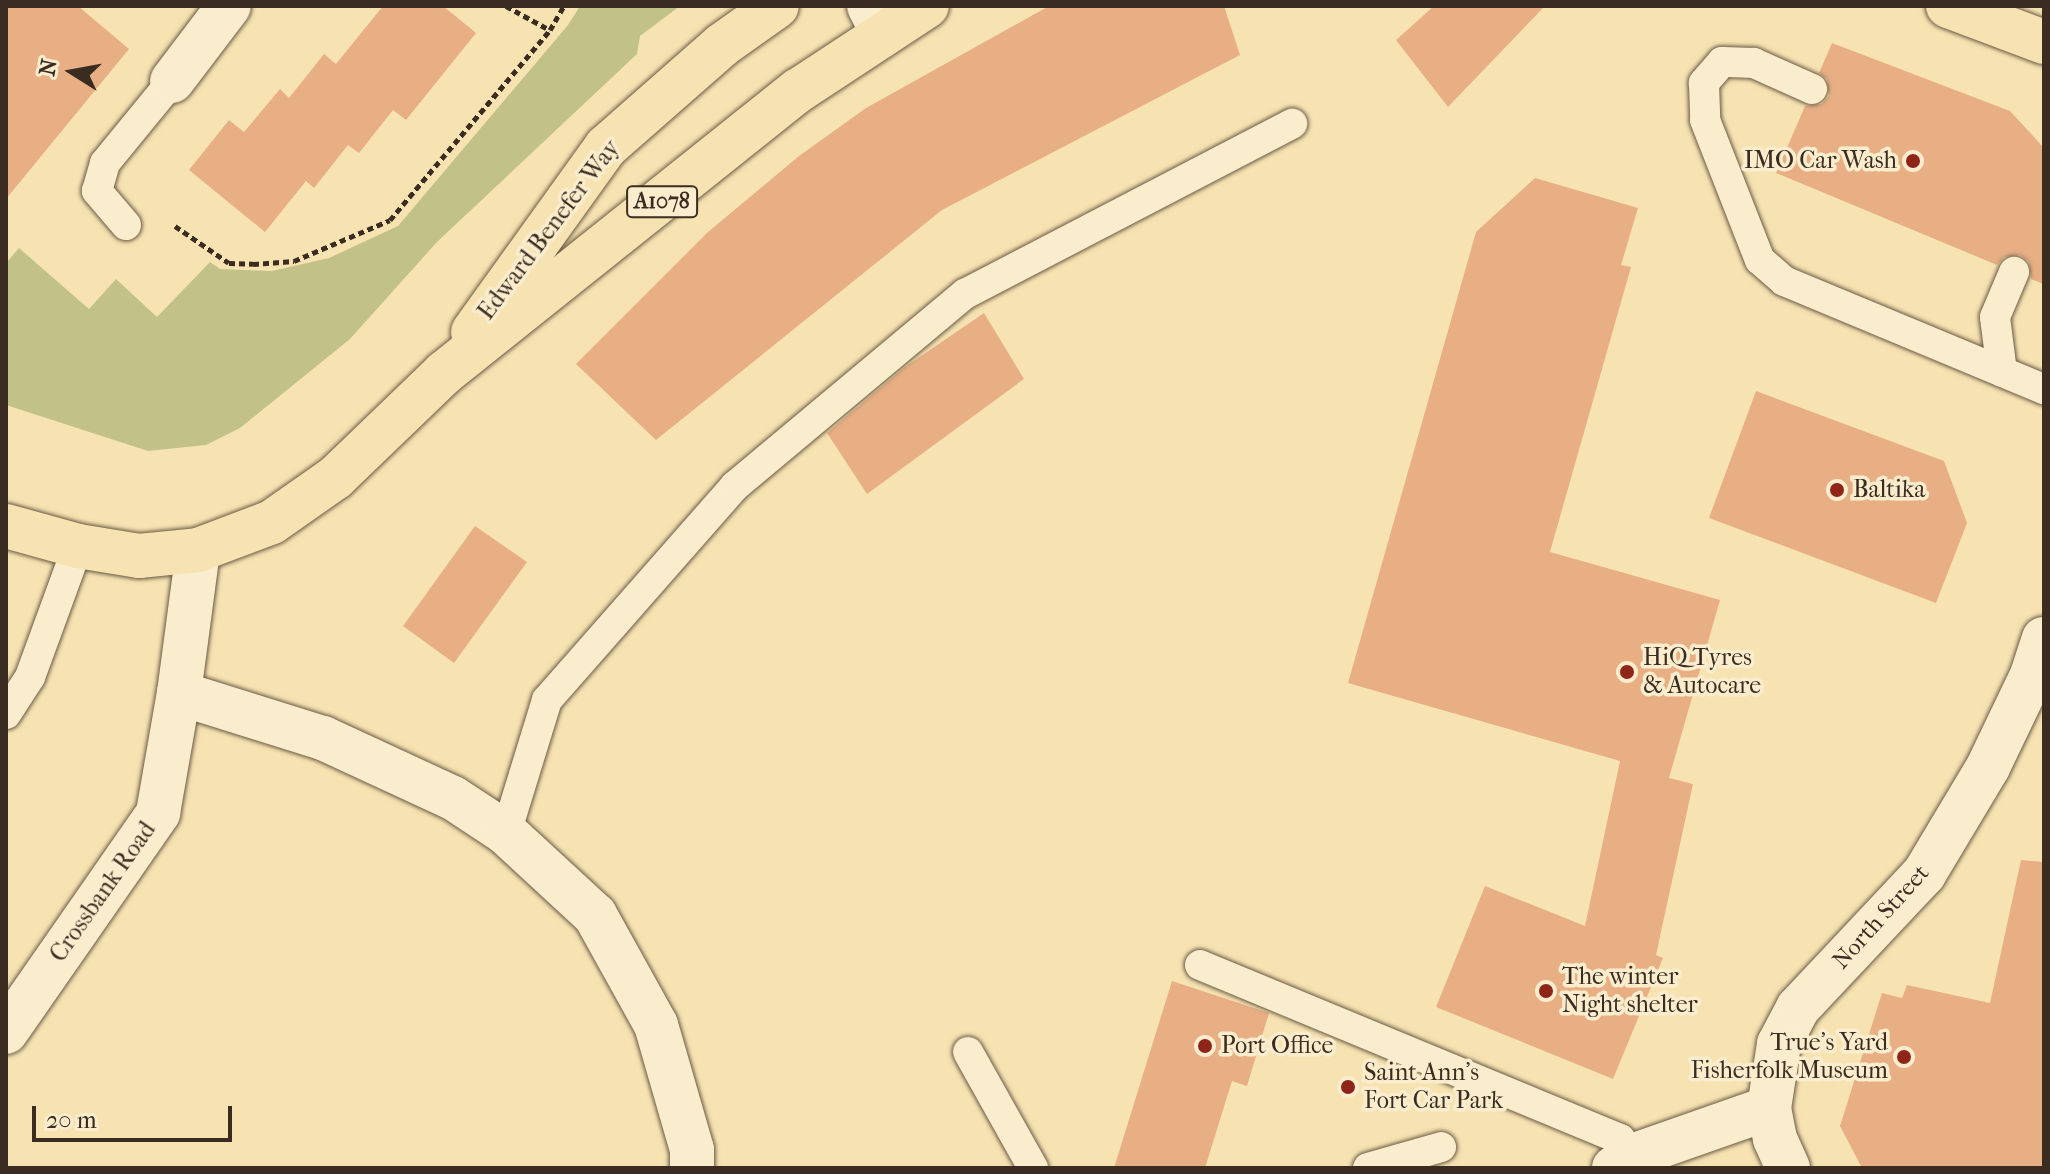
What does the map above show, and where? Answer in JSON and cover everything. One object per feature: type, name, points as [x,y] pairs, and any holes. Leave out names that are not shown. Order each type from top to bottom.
[{"type":"main road","name":"Edward Benefer Way","points":[[444,373],[606,147],[722,45],[777,6]]},
{"type":"main road","name":"A1078","points":[[876,19],[927,6]]},
{"type":"main road","points":[[1948,6],[2042,44]]},
{"type":"main road","name":"Edward Benefer Way","points":[[6,526],[78,546],[139,556],[198,550],[272,522],[336,477],[444,373],[799,90],[876,19]]},
{"type":"street","points":[[172,81],[229,6]]},
{"type":"street","name":"Crossbank Road","points":[[6,1032],[158,813],[179,693],[198,550]]},
{"type":"street","name":"North Street","points":[[1769,1108],[1779,1044],[1798,1008],[1924,874],[1988,767],[2040,665]]},
{"type":"street","points":[[179,693],[323,738],[453,798],[506,833],[595,915],[656,1025],[692,1150],[692,1168]]},
{"type":"street","points":[[1623,1162],[1769,1108],[1775,1139],[1788,1168]]},
{"type":"lane","points":[[1812,89],[1754,63],[1722,62],[1704,83],[1705,120],[1760,260],[1784,281],[2044,389]]},
{"type":"lane","points":[[126,225],[97,191],[105,163],[172,81]]},
{"type":"lane","points":[[506,833],[547,700],[735,486],[965,294],[1292,124]]},
{"type":"lane","points":[[2002,372],[1995,317],[2014,272]]},
{"type":"lane","points":[[6,714],[30,677],[78,546]]},
{"type":"lane","points":[[1200,965],[1620,1139],[1623,1162]]},
{"type":"lane","points":[[968,1052],[1033,1168]]},
{"type":"lane","points":[[1368,1168],[1441,1147]]},
{"type":"path","points":[[506,6],[550,30]]},
{"type":"path","points":[[126,225],[175,226],[229,263],[253,264],[294,261],[390,220],[550,30],[564,6]]},
{"type":"green space","points":[[580,6],[680,6],[640,36],[637,54],[437,242],[350,339],[240,428],[206,445],[148,451],[6,405],[6,263],[19,248],[89,309],[116,279],[157,317],[210,262],[220,269],[272,271],[329,258],[398,226],[568,25]]},
{"type":"building","points":[[6,6],[78,6],[129,49],[6,199]]},
{"type":"building","points":[[383,6],[443,6],[476,33],[406,120],[393,110],[359,153],[348,145],[314,188],[306,181],[265,232],[189,170],[229,120],[244,132],[280,89],[289,98],[324,54],[336,64]]},
{"type":"building","points":[[1049,6],[1224,6],[1240,55],[942,210],[656,440],[576,364],[708,232],[799,156],[866,108]]},
{"type":"building","points":[[1434,6],[1545,6],[1448,107],[1396,40]]},
{"type":"building","name":"IMO Car Wash","points":[[1832,43],[2010,111],[2044,148],[2044,284],[2031,279],[2029,262],[2020,255],[2004,257],[1997,265],[1776,173],[1805,106],[1822,104],[1829,96],[1827,79],[1819,73]]},
{"type":"building","points":[[1535,178],[1638,208],[1621,265],[1631,267],[1550,552],[1720,600],[1669,778],[1693,784],[1656,955],[1663,958],[1613,1079],[1436,1007],[1485,886],[1585,926],[1620,761],[1348,683],[1476,232]]},
{"type":"building","points":[[984,313],[1024,379],[867,494],[827,433],[905,367]]},
{"type":"building","name":"Baltika","points":[[1756,391],[1944,461],[1967,523],[1936,603],[1709,518]]},
{"type":"building","points":[[475,526],[527,562],[454,663],[403,626]]},
{"type":"building","name":"True's Yard Fisherfolk Museum","points":[[2021,860],[2044,862],[2044,1168],[1862,1168],[1840,1126],[1882,993],[1902,998],[1907,985],[1990,1003]]},
{"type":"building","name":"Port Office","points":[[1172,981],[1269,1013],[1247,1086],[1232,1081],[1205,1168],[1114,1168]]},
{"type":"place","name":"IMO Car Wash","points":[[1913,161]]},
{"type":"place","name":"Baltika","points":[[1837,490]]},
{"type":"place","name":"HiQ Tyres & Autocare","points":[[1627,672]]},
{"type":"place","name":"The winter Night shelter","points":[[1546,991]]},
{"type":"place","name":"Port Office","points":[[1205,1046]]},
{"type":"place","name":"True's Yard Fisherfolk Museum","points":[[1904,1057]]},
{"type":"place","name":"Saint Ann's Fort Car Park","points":[[1348,1087]]}]
